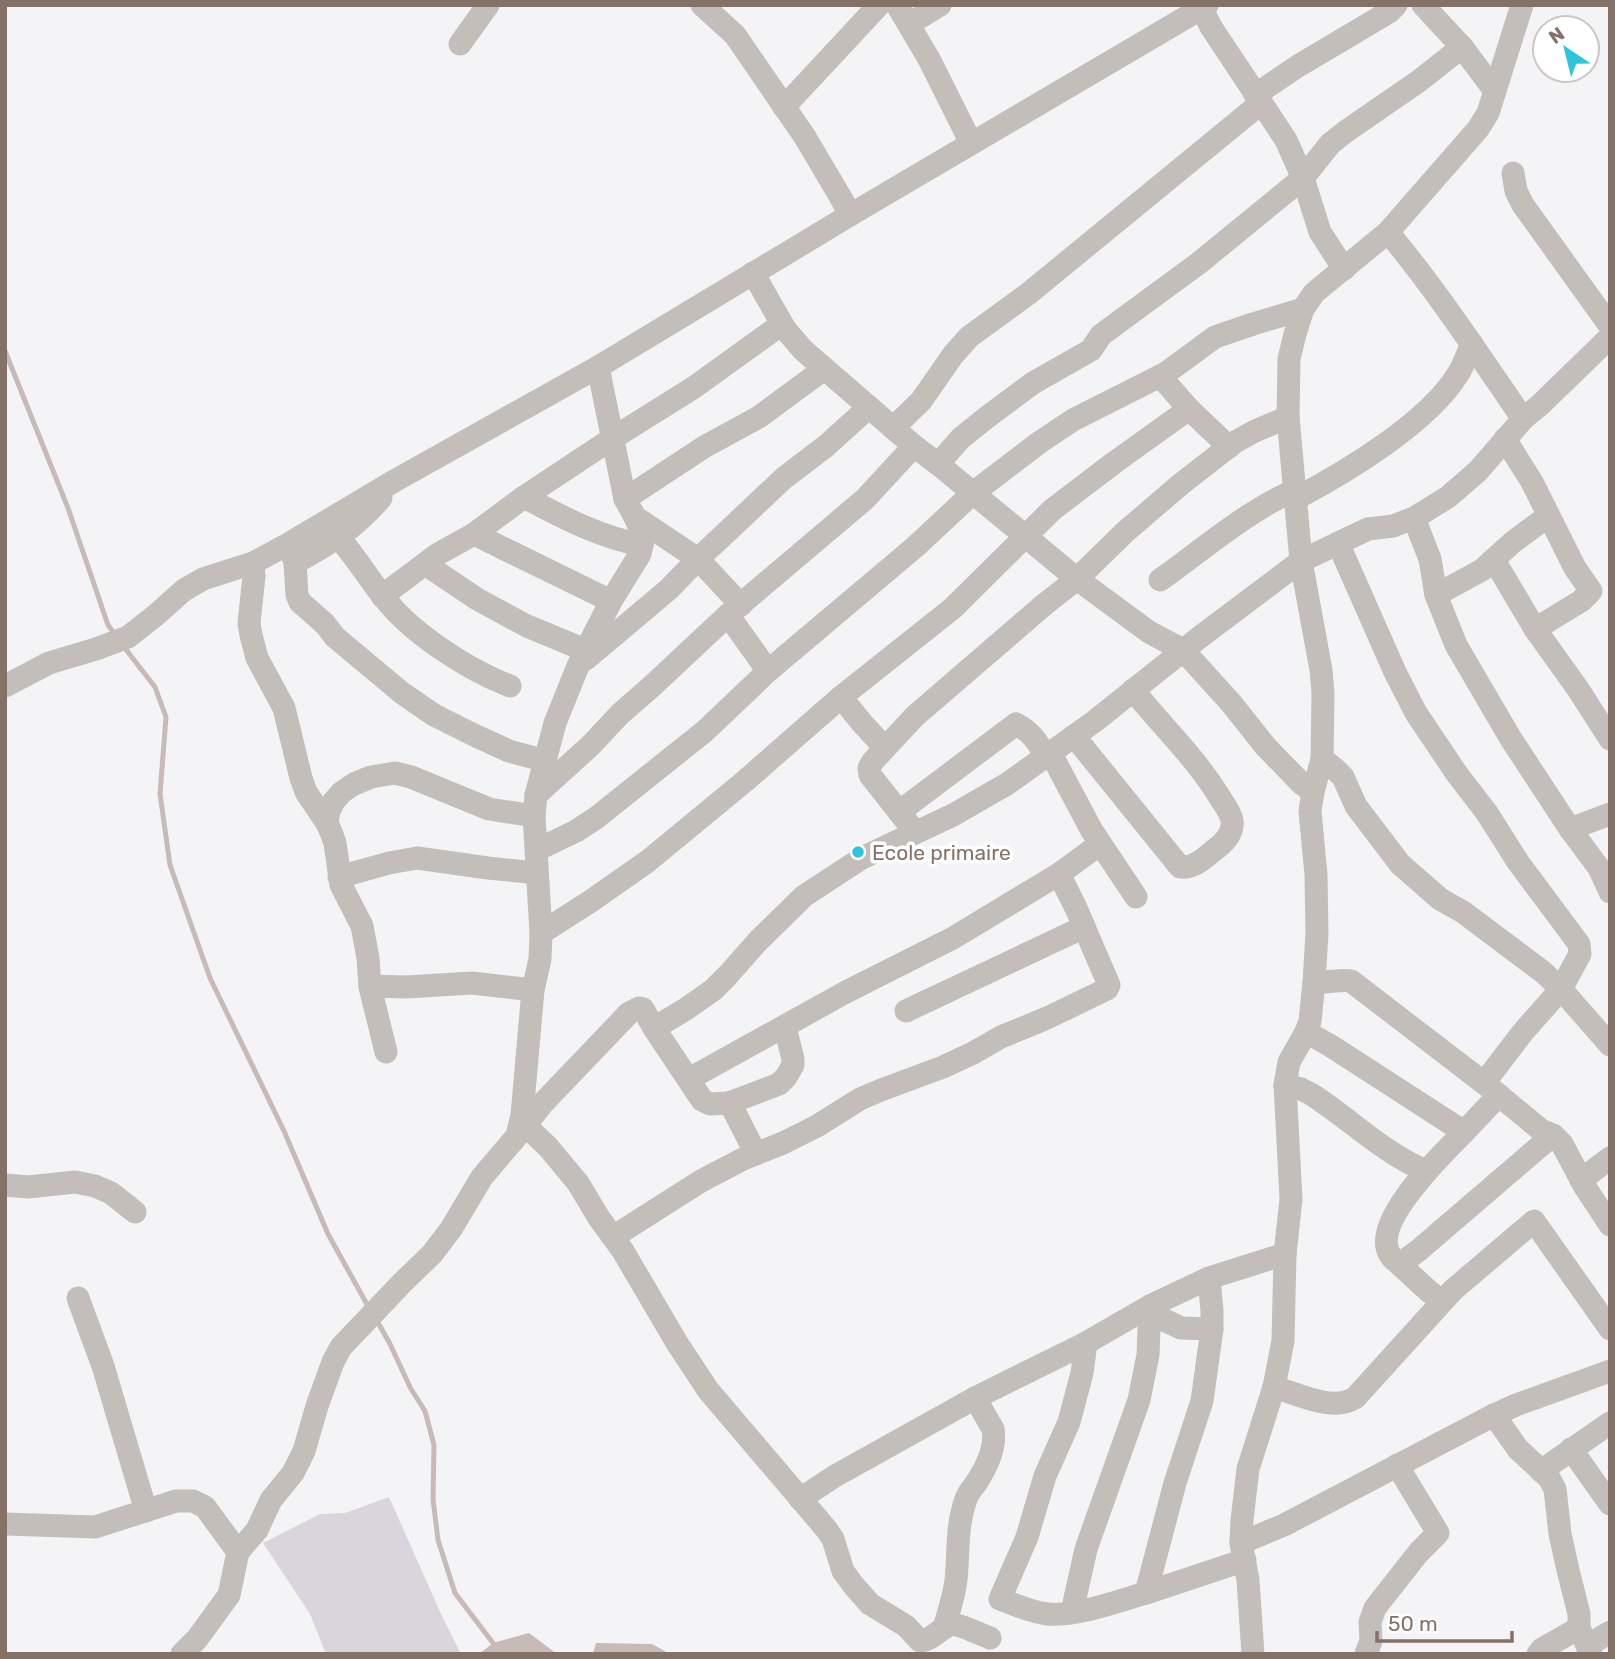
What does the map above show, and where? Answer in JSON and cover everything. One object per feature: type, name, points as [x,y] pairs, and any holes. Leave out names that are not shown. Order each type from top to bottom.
[{"type":"street","points":[[460,44],[488,5]]},
{"type":"street","points":[[702,5],[735,35],[805,137],[849,215]]},
{"type":"street","points":[[784,107],[879,5]]},
{"type":"street","points":[[940,5],[903,15],[929,59],[971,143]]},
{"type":"street","points":[[893,428],[921,401],[969,337],[1028,294],[1298,66],[1389,12],[1396,5]]},
{"type":"street","points":[[1423,5],[1462,47],[1495,91]]},
{"type":"street","points":[[1253,1654],[1242,1520],[1248,1469],[1274,1387],[1283,1341],[1285,1254],[1291,1199],[1285,1085],[1289,1062],[1306,1032],[1312,1009],[1317,934],[1316,875],[1310,811],[1322,759],[1322,681],[1301,561],[1288,417],[1289,359],[1303,309],[1314,293],[1388,232],[1478,130],[1488,113],[1522,5]]},
{"type":"street","points":[[292,553],[396,480],[598,366],[1204,7],[1211,27],[1286,140],[1303,178],[1320,232],[1343,269]]},
{"type":"street","points":[[938,464],[961,438],[986,418],[1033,383],[1091,349],[1101,335],[1199,263],[1303,178],[1330,144],[1462,47]]},
{"type":"street","points":[[1513,173],[1516,191],[1523,205],[1610,326]]},
{"type":"street","points":[[1388,232],[1424,276],[1522,419]]},
{"type":"street","points":[[753,273],[782,324],[803,350],[868,408],[1077,579],[1149,632],[1183,650],[1266,747],[1302,785],[1313,792]]},
{"type":"street","points":[[339,877],[417,858],[488,869],[537,862],[705,731],[768,671],[915,547],[974,493],[1040,442],[1073,420],[1160,376],[1215,337],[1303,309]]},
{"type":"street","points":[[382,596],[451,545],[474,534],[524,497],[693,388],[782,324]]},
{"type":"street","points":[[654,1028],[713,990],[758,941],[804,897],[862,858],[953,815],[1007,784],[1074,736],[1301,561],[1368,529],[1393,526],[1414,519],[1448,497],[1478,471],[1522,419],[1610,337]]},
{"type":"street","points":[[1160,580],[1250,514],[1278,498],[1322,485],[1420,418],[1451,385],[1472,344]]},
{"type":"street","points":[[521,1131],[533,990],[540,959],[535,805],[555,723],[581,658],[640,554],[642,545],[640,529],[630,508],[598,366]]},
{"type":"street","points":[[630,508],[704,447],[760,417],[824,369]]},
{"type":"street","points":[[1160,376],[1228,447]]},
{"type":"street","points":[[581,658],[669,589],[785,478],[868,408]]},
{"type":"street","points":[[541,933],[648,861],[841,697],[953,608],[1052,510],[1189,409]]},
{"type":"street","points":[[915,832],[870,775],[869,768],[873,761],[915,716],[1077,579],[1125,531],[1228,447],[1255,431],[1288,417]]},
{"type":"street","points":[[1505,439],[1532,482],[1575,568],[1591,592],[1535,629]]},
{"type":"street","points":[[327,822],[334,801],[342,792],[371,777],[396,773],[489,808],[535,805],[620,714],[734,610],[865,499],[914,446]]},
{"type":"street","points":[[5,686],[49,663],[128,637],[184,590],[203,579],[339,538],[366,515],[396,480]]},
{"type":"street","points":[[524,497],[597,533],[642,545]]},
{"type":"street","points":[[630,508],[698,559],[734,610],[768,671]]},
{"type":"street","points":[[1436,595],[1477,573],[1548,516]]},
{"type":"street","points":[[1414,519],[1430,559],[1436,595],[1456,645],[1511,739],[1601,872],[1610,892]]},
{"type":"street","points":[[474,534],[611,601]]},
{"type":"street","points":[[339,538],[382,596],[405,620],[431,642],[486,676],[510,686]]},
{"type":"street","points":[[1338,543],[1416,713],[1457,774],[1488,813],[1518,862],[1579,944],[1580,954],[1561,989],[1523,1032],[1464,1132],[1426,1171],[1393,1217],[1387,1248],[1391,1257],[1441,1301]]},
{"type":"street","points":[[292,553],[300,602],[325,624],[335,637],[402,693],[434,715],[474,736],[509,751],[546,761]]},
{"type":"street","points":[[1494,560],[1535,629],[1610,739]]},
{"type":"street","points":[[253,563],[249,623],[257,658],[284,708],[306,792],[327,822],[335,843],[339,877],[362,926],[370,986],[386,1052]]},
{"type":"street","points":[[425,564],[477,599],[581,658]]},
{"type":"street","points":[[1074,736],[1180,867],[1191,866],[1216,850],[1226,840],[1231,828],[1227,808],[1204,772],[1133,690]]},
{"type":"street","points":[[841,697],[885,748]]},
{"type":"street","points":[[899,812],[1016,724],[1030,733],[1047,754],[1100,844],[1136,897]]},
{"type":"street","points":[[1322,759],[1343,777],[1356,806],[1400,864],[1440,899],[1463,912],[1543,972],[1607,1035]]},
{"type":"street","points":[[1570,829],[1610,814]]},
{"type":"street","points":[[689,1079],[846,992],[953,938],[1059,874],[1100,844]]},
{"type":"street","points":[[613,1237],[701,1181],[817,1126],[860,1099],[952,1063],[1001,1037],[1107,989],[1108,983],[1059,874]]},
{"type":"street","points":[[906,1011],[1084,927]]},
{"type":"street","points":[[1314,982],[1328,983],[1345,979],[1351,981],[1541,1130],[1553,1135],[1562,1143],[1581,1180],[1610,1225]]},
{"type":"street","points":[[370,986],[472,983],[533,990]]},
{"type":"street","points":[[182,1654],[197,1639],[229,1595],[238,1552],[257,1530],[271,1500],[293,1473],[304,1451],[317,1406],[341,1347],[432,1254],[482,1177],[551,1095],[629,1013],[643,1009],[702,1100],[722,1104],[779,1084],[786,1077],[793,1065],[793,1059],[785,1027]]},
{"type":"street","points":[[1306,1032],[1464,1132]]},
{"type":"street","points":[[1285,1085],[1301,1088],[1311,1094],[1378,1143],[1426,1171]]},
{"type":"street","points":[[729,1103],[755,1154]]},
{"type":"street","points":[[521,1131],[548,1147],[578,1182],[708,1390],[827,1531],[847,1578],[870,1604],[906,1626],[920,1641],[955,1625],[989,1646],[991,1615],[1027,1537],[1045,1476],[1069,1422],[1082,1373],[1086,1343]]},
{"type":"street","points":[[1400,1264],[1553,1135]]},
{"type":"street","points":[[1581,1180],[1610,1158]]},
{"type":"street","points":[[5,1185],[28,1187],[75,1182],[95,1186],[111,1193],[135,1212]]},
{"type":"street","points":[[1274,1387],[1329,1404],[1342,1404],[1355,1398],[1441,1301],[1534,1221],[1610,1329]]},
{"type":"street","points":[[800,1499],[835,1476],[975,1398],[1150,1312],[1209,1278],[1285,1254]]},
{"type":"street","points":[[1146,1593],[1175,1483],[1202,1401],[1212,1329],[1209,1278]]},
{"type":"street","points":[[78,1298],[103,1366],[146,1511]]},
{"type":"street","points":[[1150,1312],[1181,1328],[1212,1329]]},
{"type":"street","points":[[1072,1612],[1086,1549],[1139,1400],[1148,1354],[1150,1312]]},
{"type":"street","points":[[1000,1599],[1047,1614],[1072,1612],[1146,1593],[1243,1552],[1284,1525],[1494,1415],[1516,1405],[1607,1380]]},
{"type":"street","points":[[944,1628],[953,1597],[958,1532],[966,1497],[989,1459],[994,1434],[975,1398]]},
{"type":"street","points":[[1494,1415],[1518,1449],[1549,1478],[1557,1494],[1560,1534],[1585,1643]]},
{"type":"street","points":[[1541,1471],[1610,1423]]},
{"type":"street","points":[[1571,1449],[1610,1504]]},
{"type":"street","points":[[1366,1654],[1371,1640],[1370,1622],[1375,1608],[1419,1552],[1438,1533],[1397,1465]]},
{"type":"street","points":[[5,1524],[95,1527],[176,1501],[193,1502],[205,1507],[238,1552]]},
{"type":"street","points":[[1538,1654],[1542,1649],[1585,1643],[1610,1632]]},
{"type":"shaded area","points":[[389,1497],[461,1654],[326,1654],[310,1614],[263,1543],[320,1514],[345,1513]]},
{"type":"shaded area","points":[[529,1633],[557,1654],[479,1654],[493,1643]]},
{"type":"shaded area","points":[[596,1643],[652,1644],[670,1654],[593,1654]]},
{"type":"waterway","points":[[5,351],[68,508],[108,625],[116,636]]},
{"type":"waterway","points":[[124,647],[155,687],[166,717],[160,794],[170,865],[210,978],[284,1131],[328,1234],[369,1308]]},
{"type":"waterway","points":[[376,1319],[425,1411],[434,1445],[433,1499],[438,1540],[455,1593],[493,1643]]},
{"type":"place","name":"Ecole primaire","points":[[858,852]]}]
